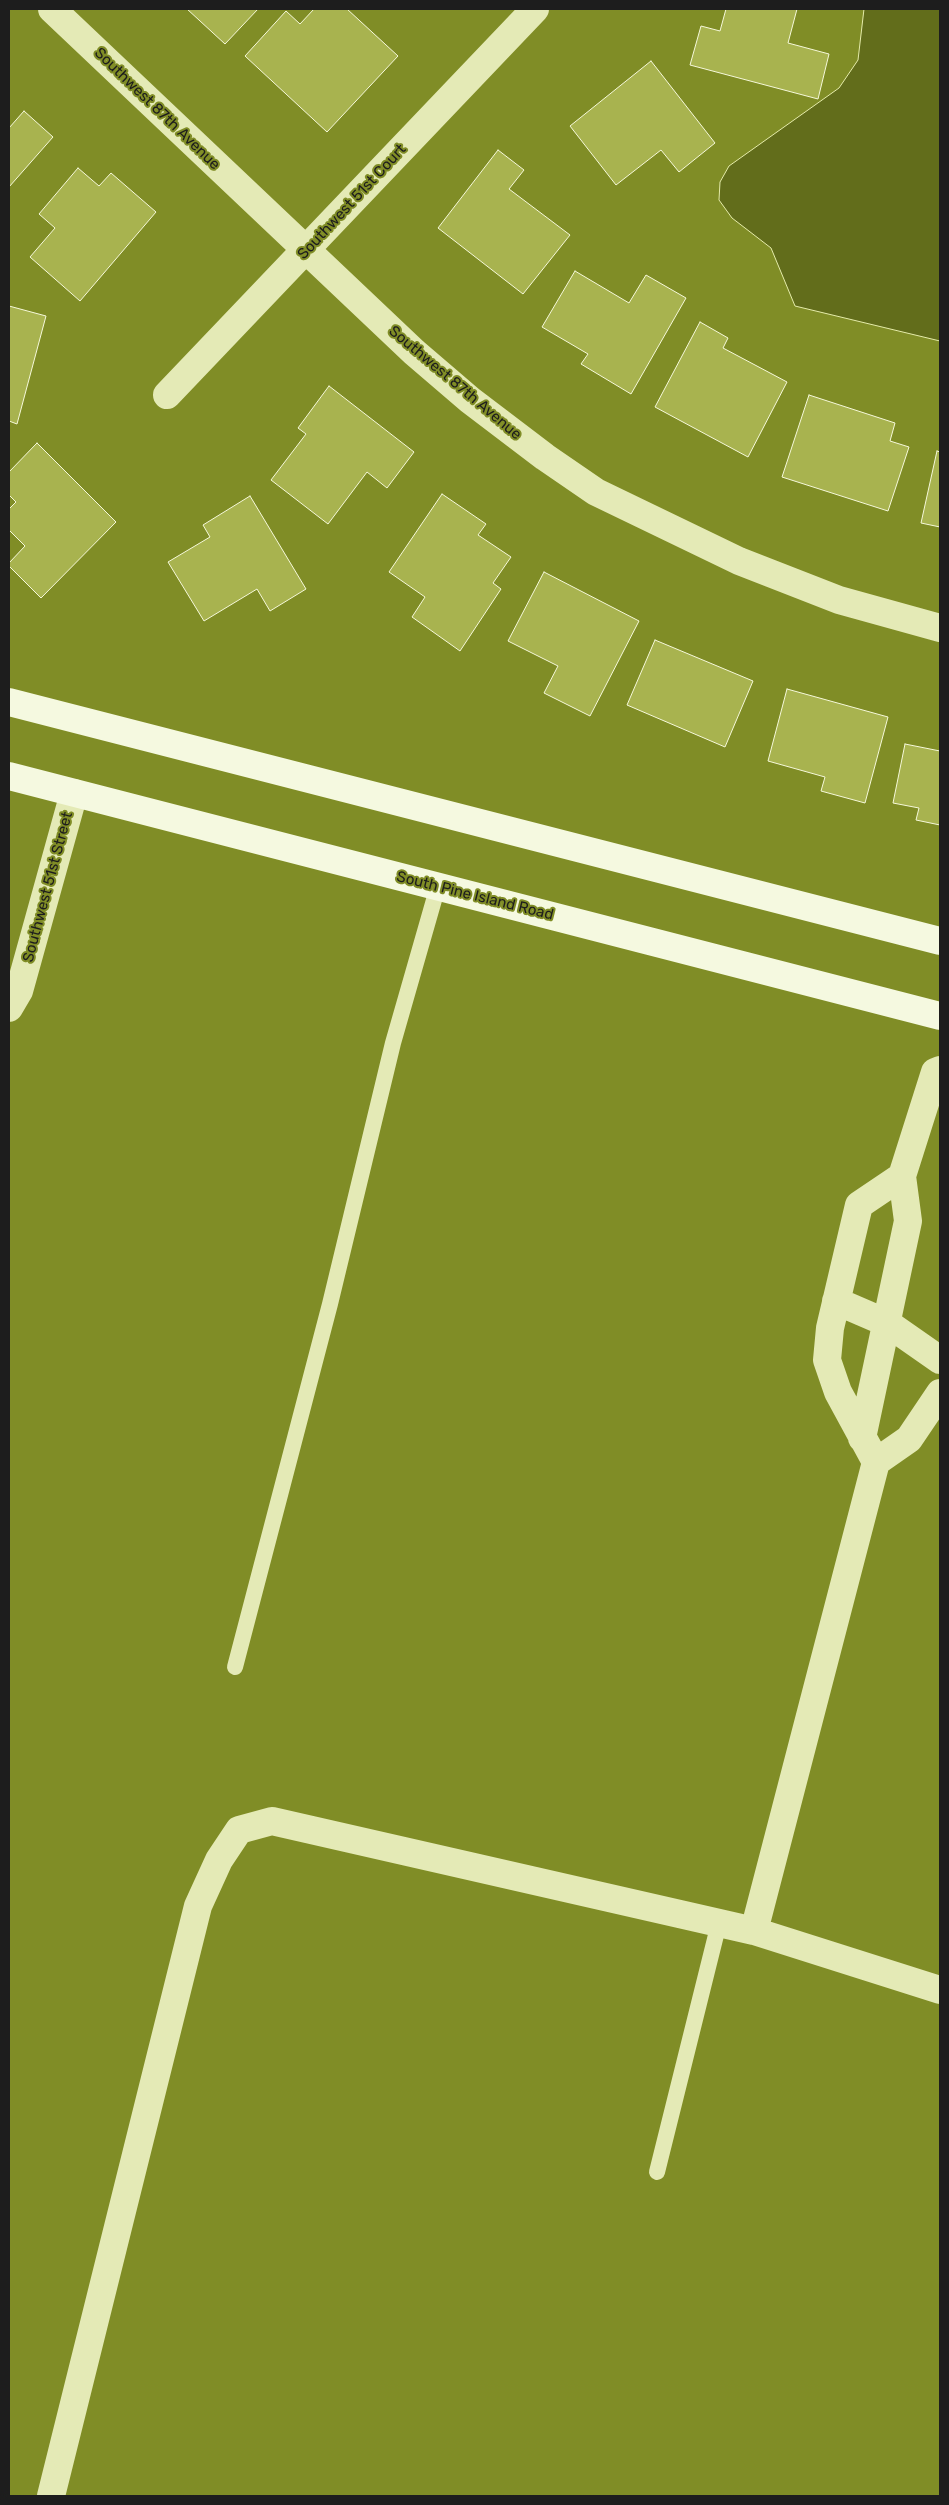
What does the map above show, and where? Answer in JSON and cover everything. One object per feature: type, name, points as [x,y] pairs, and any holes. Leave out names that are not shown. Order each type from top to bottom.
[{"type":"main road","points":[[9,702],[940,941]]},
{"type":"main road","name":"South Pine Island Road","points":[[9,776],[940,1016]]},
{"type":"street","name":"Southwest 87th Avenue","points":[[52,9],[414,352],[470,400],[596,492],[739,561],[839,600],[940,628]]},
{"type":"street","name":"Southwest 51st Court","points":[[167,395],[535,9]]},
{"type":"street","name":"Southwest 51st Street","points":[[9,1008],[19,991],[74,792]]},
{"type":"street","points":[[862,1438],[908,1221],[902,1176],[935,1072],[940,1070]]},
{"type":"street","points":[[876,1462],[838,1392],[827,1360],[830,1328],[859,1205],[902,1176]]},
{"type":"street","points":[[836,1301],[887,1323],[940,1360]]},
{"type":"street","points":[[754,1931],[876,1462],[909,1439],[940,1393]]},
{"type":"street","points":[[51,2496],[198,1906],[219,1860],[239,1830],[272,1821],[719,1923],[754,1931],[940,1990]]},
{"type":"lane","points":[[235,1668],[330,1304],[393,1043],[438,886]]},
{"type":"lane","points":[[656,2172],[719,1923]]},
{"type":"shaded area","points":[[864,9],[940,9],[940,341],[795,306],[771,248],[732,218],[719,200],[720,182],[729,166],[839,88],[858,60]]},
{"type":"building","points":[[187,9],[258,9],[225,44]]},
{"type":"building","points":[[314,9],[347,9],[398,56],[327,132],[245,56],[286,11],[300,24]]},
{"type":"building","points":[[726,9],[797,9],[788,43],[829,54],[818,99],[690,65],[701,26],[720,31]]},
{"type":"building","points":[[651,61],[715,143],[679,172],[661,150],[616,185],[570,126]]},
{"type":"building","points":[[24,111],[53,137],[9,187],[9,128]]},
{"type":"building","points":[[498,150],[524,170],[509,189],[570,235],[523,294],[438,228]]},
{"type":"building","points":[[78,168],[99,186],[111,173],[156,212],[80,301],[30,257],[55,228],[39,214]]},
{"type":"building","points":[[575,271],[629,303],[646,275],[686,298],[631,394],[581,364],[588,354],[542,327]]},
{"type":"building","points":[[9,306],[46,316],[17,424],[9,421]]},
{"type":"building","points":[[700,322],[728,338],[723,348],[787,382],[748,457],[655,407]]},
{"type":"building","points":[[329,386],[414,452],[387,488],[367,472],[328,524],[271,480],[306,434],[298,428]]},
{"type":"building","points":[[809,395],[895,423],[890,441],[909,447],[888,511],[782,477]]},
{"type":"building","points":[[37,443],[116,522],[41,598],[9,566],[9,563],[25,546],[9,530],[9,509],[16,502],[9,495],[9,472]]},
{"type":"building","points":[[937,451],[940,452],[940,527],[921,523]]},
{"type":"building","points":[[442,494],[486,524],[478,535],[511,557],[493,583],[501,589],[460,651],[412,617],[425,597],[389,572]]},
{"type":"building","points":[[250,496],[306,589],[270,611],[257,589],[204,621],[168,562],[210,537],[203,525]]},
{"type":"building","points":[[544,572],[639,621],[590,716],[544,693],[558,666],[508,641]]},
{"type":"building","points":[[655,640],[753,681],[725,747],[627,705]]},
{"type":"building","points":[[787,689],[888,717],[865,803],[821,791],[825,777],[768,761]]},
{"type":"building","points":[[905,744],[940,751],[940,825],[916,820],[919,808],[893,803]]}]
